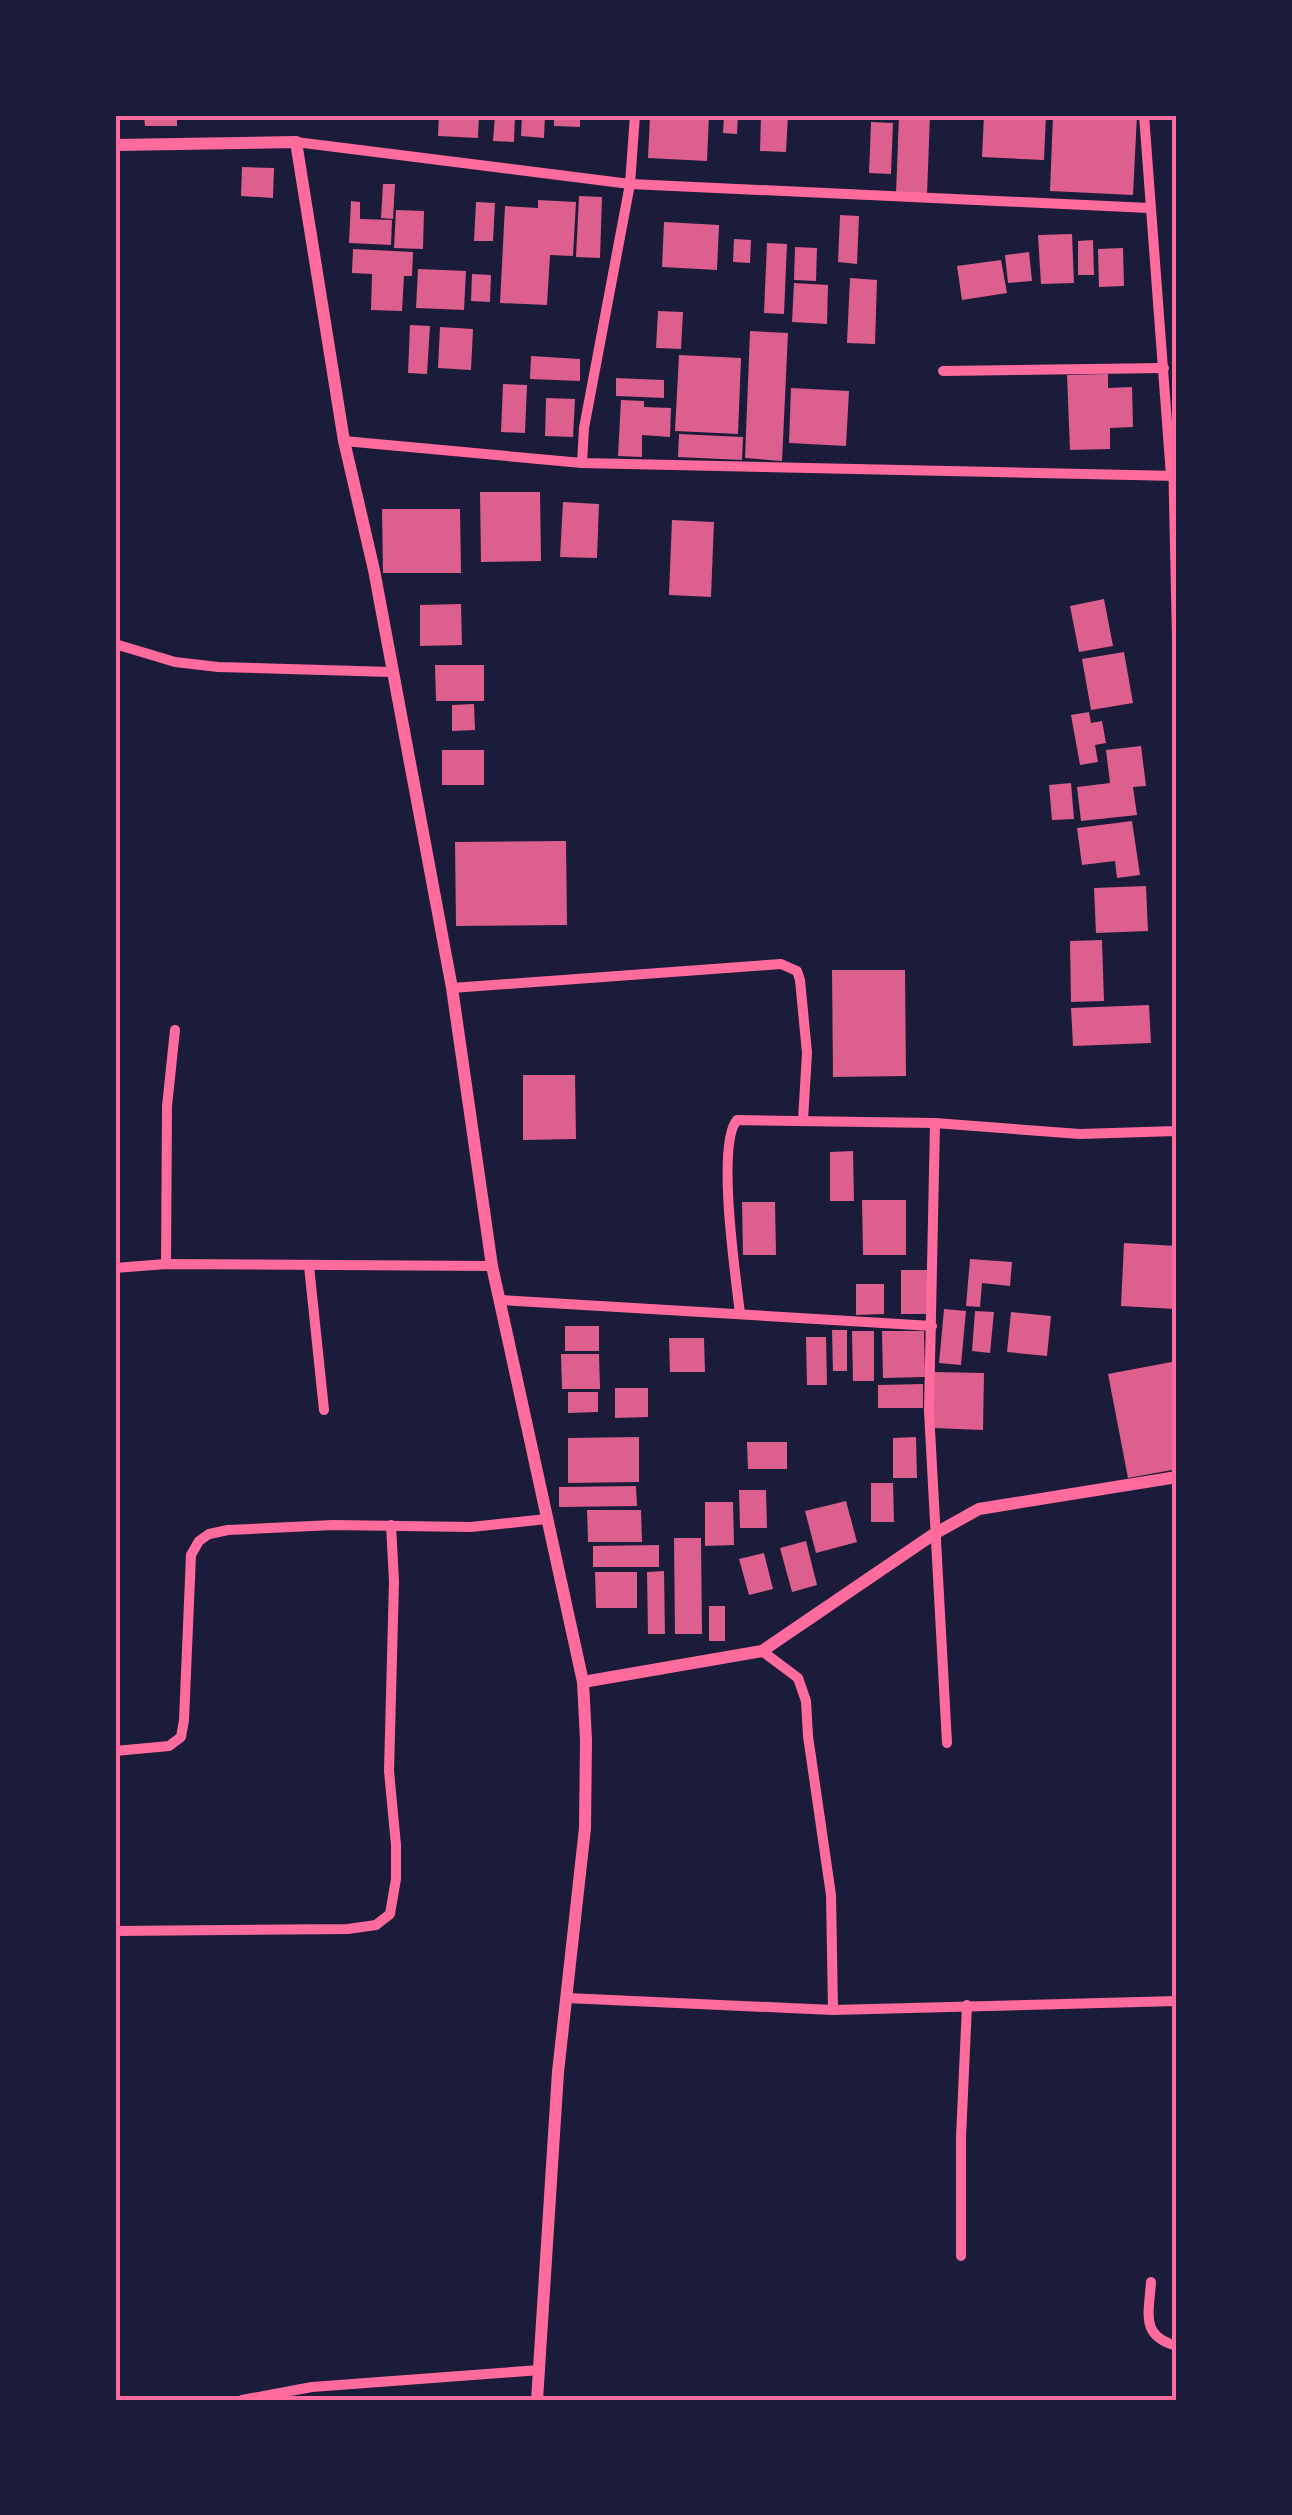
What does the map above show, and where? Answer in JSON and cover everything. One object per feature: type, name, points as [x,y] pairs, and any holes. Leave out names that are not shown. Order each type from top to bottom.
[{"type":"street","points":[[582,463],[584,428],[630,184],[636,115]]},
{"type":"street","points":[[344,441],[582,463],[1174,476],[1144,115]]},
{"type":"street","points":[[296,142],[344,441],[374,570],[452,988],[492,1266],[583,1682],[585,1828],[546,2246],[537,2400]]},
{"type":"street","points":[[115,145],[296,142],[630,184],[1150,208]]},
{"type":"street","points":[[942,371],[1164,368]]},
{"type":"street","points":[[115,644],[175,662],[218,667],[392,672]]},
{"type":"street","points":[[452,988],[782,964],[797,971],[800,980],[807,1053],[803,1120]]},
{"type":"street","points":[[166,1264],[167,1106],[176,1030]]},
{"type":"street","points":[[740,1314],[731,1234],[730,1129],[738,1120],[935,1124],[1080,1134],[1177,1130]]},
{"type":"street","points":[[935,1124],[929,1411],[947,1744]]},
{"type":"street","points":[[115,1268],[166,1264],[492,1266]]},
{"type":"street","points":[[310,1266],[324,1410]]},
{"type":"street","points":[[501,1300],[932,1326]]},
{"type":"street","points":[[583,1682],[762,1651],[934,1534],[992,1505],[1177,1477]]},
{"type":"street","points":[[115,1751],[169,1746],[181,1737],[191,1555],[199,1541],[209,1534],[392,1524],[471,1527],[547,1519]]},
{"type":"street","points":[[115,1932],[348,1928],[376,1925],[390,1914],[396,1879],[395,1807],[389,1771],[392,1524]]},
{"type":"street","points":[[762,1651],[798,1678],[806,1701],[831,1896],[834,2010]]},
{"type":"street","points":[[567,1998],[834,2010],[1177,2001]]},
{"type":"street","points":[[962,2256],[961,2137],[968,2005]]},
{"type":"street","points":[[1150,2282],[1148,2324],[1152,2334],[1177,2346]]},
{"type":"street","points":[[242,2400],[312,2387],[540,2370]]},
{"type":"lane","points":[[1174,476],[1177,754]]},
{"type":"building","points":[[144,115],[177,115],[177,126],[145,126]]},
{"type":"building","points":[[439,115],[479,115],[478,138],[438,136]]},
{"type":"building","points":[[495,115],[515,115],[514,142],[493,141]]},
{"type":"building","points":[[522,115],[545,115],[544,138],[521,136]]},
{"type":"building","points":[[554,115],[580,115],[580,127],[554,126]]},
{"type":"building","points":[[650,115],[709,115],[707,161],[648,158]]},
{"type":"building","points":[[724,115],[738,115],[737,134],[723,133]]},
{"type":"building","points":[[761,115],[788,115],[786,152],[760,151]]},
{"type":"building","points":[[899,115],[930,115],[927,195],[896,194]]},
{"type":"building","points":[[984,115],[1046,115],[1044,160],[982,157]]},
{"type":"building","points":[[1053,115],[1137,115],[1133,195],[1050,191]]},
{"type":"building","points":[[871,122],[893,123],[891,174],[869,173]]},
{"type":"building","points":[[242,167],[274,168],[273,198],[241,196]]},
{"type":"building","points":[[383,184],[395,184],[393,219],[381,218]]},
{"type":"building","points":[[579,196],[602,197],[600,258],[576,257]]},
{"type":"building","points":[[538,200],[576,202],[573,256],[550,255],[547,305],[500,303],[505,206],[538,208]]},
{"type":"building","points":[[351,201],[360,202],[360,219],[392,220],[391,245],[349,243]]},
{"type":"building","points":[[476,202],[495,203],[493,241],[474,241]]},
{"type":"building","points":[[396,210],[424,211],[423,249],[394,248]]},
{"type":"building","points":[[840,215],[859,216],[857,264],[838,262]]},
{"type":"building","points":[[664,222],[719,225],[717,270],[662,267]]},
{"type":"building","points":[[1072,234],[1074,283],[1041,284],[1038,235]]},
{"type":"building","points":[[734,239],[751,240],[750,263],[733,262]]},
{"type":"building","points":[[1093,240],[1094,275],[1078,275],[1078,241]]},
{"type":"building","points":[[767,243],[787,244],[784,314],[764,313]]},
{"type":"building","points":[[795,247],[817,248],[816,281],[794,280]]},
{"type":"building","points":[[1123,248],[1124,286],[1099,287],[1098,249]]},
{"type":"building","points":[[353,249],[413,252],[412,276],[404,276],[402,311],[371,310],[372,274],[352,273]]},
{"type":"building","points":[[1029,252],[1032,281],[1008,283],[1005,255]]},
{"type":"building","points":[[1001,260],[1007,293],[962,300],[957,266]]},
{"type":"building","points":[[418,269],[466,271],[464,310],[416,308]]},
{"type":"building","points":[[472,274],[491,275],[490,302],[471,301]]},
{"type":"building","points":[[850,278],[877,280],[875,344],[847,343]]},
{"type":"building","points":[[794,283],[828,285],[827,324],[792,322]]},
{"type":"building","points":[[658,311],[683,312],[681,349],[656,348]]},
{"type":"building","points":[[410,325],[430,326],[427,374],[408,373]]},
{"type":"building","points":[[440,327],[473,329],[471,370],[438,368]]},
{"type":"building","points":[[750,331],[788,333],[782,461],[745,458]]},
{"type":"building","points":[[679,355],[741,358],[738,434],[675,431]]},
{"type":"building","points":[[531,356],[580,359],[580,381],[530,379]]},
{"type":"building","points":[[1108,374],[1108,388],[1132,387],[1133,427],[1110,428],[1110,449],[1070,450],[1067,375]]},
{"type":"building","points":[[616,378],[664,380],[664,398],[616,396]]},
{"type":"building","points":[[503,384],[527,385],[525,433],[501,432]]},
{"type":"building","points":[[791,388],[849,391],[846,446],[789,443]]},
{"type":"building","points":[[546,398],[575,399],[573,437],[545,436]]},
{"type":"building","points":[[621,400],[644,401],[644,407],[671,408],[670,437],[642,435],[642,457],[618,456]]},
{"type":"building","points":[[679,434],[743,437],[742,460],[678,457]]},
{"type":"building","points":[[480,492],[540,492],[541,561],[481,562]]},
{"type":"building","points":[[563,502],[599,504],[597,558],[560,557]]},
{"type":"building","points":[[382,509],[460,509],[461,573],[383,573]]},
{"type":"building","points":[[672,520],[714,522],[711,597],[669,595]]},
{"type":"building","points":[[1104,599],[1113,646],[1079,652],[1070,606]]},
{"type":"building","points":[[461,604],[462,645],[420,646],[420,605]]},
{"type":"building","points":[[1124,652],[1133,703],[1091,710],[1082,659]]},
{"type":"building","points":[[435,665],[484,665],[484,701],[436,701]]},
{"type":"building","points":[[474,704],[475,730],[452,731],[452,705]]},
{"type":"building","points":[[1089,712],[1091,723],[1102,721],[1106,743],[1095,745],[1098,762],[1080,765],[1071,715]]},
{"type":"building","points":[[1141,746],[1146,786],[1133,787],[1137,815],[1081,821],[1077,787],[1110,783],[1106,750]]},
{"type":"building","points":[[442,750],[484,750],[484,785],[442,785]]},
{"type":"building","points":[[1071,783],[1074,819],[1052,820],[1049,785]]},
{"type":"building","points":[[1132,821],[1140,875],[1117,878],[1115,861],[1082,865],[1077,828]]},
{"type":"building","points":[[566,841],[567,925],[456,926],[455,842]]},
{"type":"building","points":[[1146,886],[1148,931],[1096,933],[1094,888]]},
{"type":"building","points":[[1102,940],[1104,1001],[1071,1002],[1070,941]]},
{"type":"building","points":[[832,970],[905,970],[906,1076],[833,1077]]},
{"type":"building","points":[[1149,1005],[1151,1043],[1073,1046],[1071,1008]]},
{"type":"building","points":[[523,1075],[575,1075],[576,1139],[523,1140]]},
{"type":"building","points":[[853,1151],[854,1201],[830,1201],[830,1152]]},
{"type":"building","points":[[862,1200],[906,1200],[906,1255],[863,1255]]},
{"type":"building","points":[[742,1202],[775,1202],[776,1255],[743,1255]]},
{"type":"building","points":[[1124,1243],[1177,1246],[1175,1309],[1121,1306]]},
{"type":"building","points":[[970,1259],[1012,1262],[1010,1286],[982,1283],[980,1307],[966,1306]]},
{"type":"building","points":[[901,1270],[928,1270],[928,1314],[901,1314]]},
{"type":"building","points":[[856,1284],[884,1284],[884,1314],[856,1315]]},
{"type":"building","points":[[944,1309],[966,1311],[961,1365],[939,1363]]},
{"type":"building","points":[[975,1311],[994,1312],[990,1353],[972,1351]]},
{"type":"building","points":[[1011,1312],[1051,1316],[1047,1356],[1007,1352]]},
{"type":"building","points":[[565,1326],[599,1326],[599,1351],[565,1351]]},
{"type":"building","points":[[832,1330],[847,1330],[847,1371],[833,1371]]},
{"type":"building","points":[[852,1331],[874,1331],[874,1381],[853,1381]]},
{"type":"building","points":[[882,1331],[924,1331],[925,1377],[883,1378]]},
{"type":"building","points":[[806,1337],[826,1337],[827,1385],[807,1385]]},
{"type":"building","points":[[669,1338],[704,1338],[705,1372],[670,1372]]},
{"type":"building","points":[[561,1354],[599,1354],[600,1389],[562,1389]]},
{"type":"building","points":[[1177,1361],[1177,1469],[1128,1478],[1108,1374]]},
{"type":"building","points":[[934,1372],[984,1373],[983,1430],[933,1428]]},
{"type":"building","points":[[923,1384],[923,1408],[878,1408],[878,1385]]},
{"type":"building","points":[[615,1388],[648,1388],[648,1417],[615,1418]]},
{"type":"building","points":[[568,1392],[598,1392],[598,1412],[568,1413]]},
{"type":"building","points":[[639,1437],[639,1482],[568,1483],[568,1438]]},
{"type":"building","points":[[916,1437],[917,1478],[893,1478],[893,1438]]},
{"type":"building","points":[[747,1442],[787,1442],[787,1469],[748,1469]]},
{"type":"building","points":[[871,1483],[893,1483],[894,1522],[871,1522]]},
{"type":"building","points":[[636,1486],[637,1506],[559,1507],[559,1487]]},
{"type":"building","points":[[739,1490],[766,1490],[767,1528],[740,1528]]},
{"type":"building","points":[[846,1501],[857,1542],[816,1553],[805,1511]]},
{"type":"building","points":[[705,1502],[733,1502],[734,1545],[705,1546]]},
{"type":"building","points":[[587,1510],[641,1510],[642,1542],[588,1542]]},
{"type":"building","points":[[674,1538],[701,1538],[702,1634],[675,1634]]},
{"type":"building","points":[[806,1541],[817,1585],[792,1592],[780,1548]]},
{"type":"building","points":[[659,1545],[659,1567],[593,1567],[593,1546]]},
{"type":"building","points":[[764,1553],[773,1589],[749,1595],[739,1559]]},
{"type":"building","points":[[664,1571],[665,1634],[648,1634],[647,1572]]},
{"type":"building","points":[[595,1572],[637,1572],[637,1608],[596,1608]]},
{"type":"building","points":[[709,1606],[725,1606],[725,1641],[709,1641]]}]
